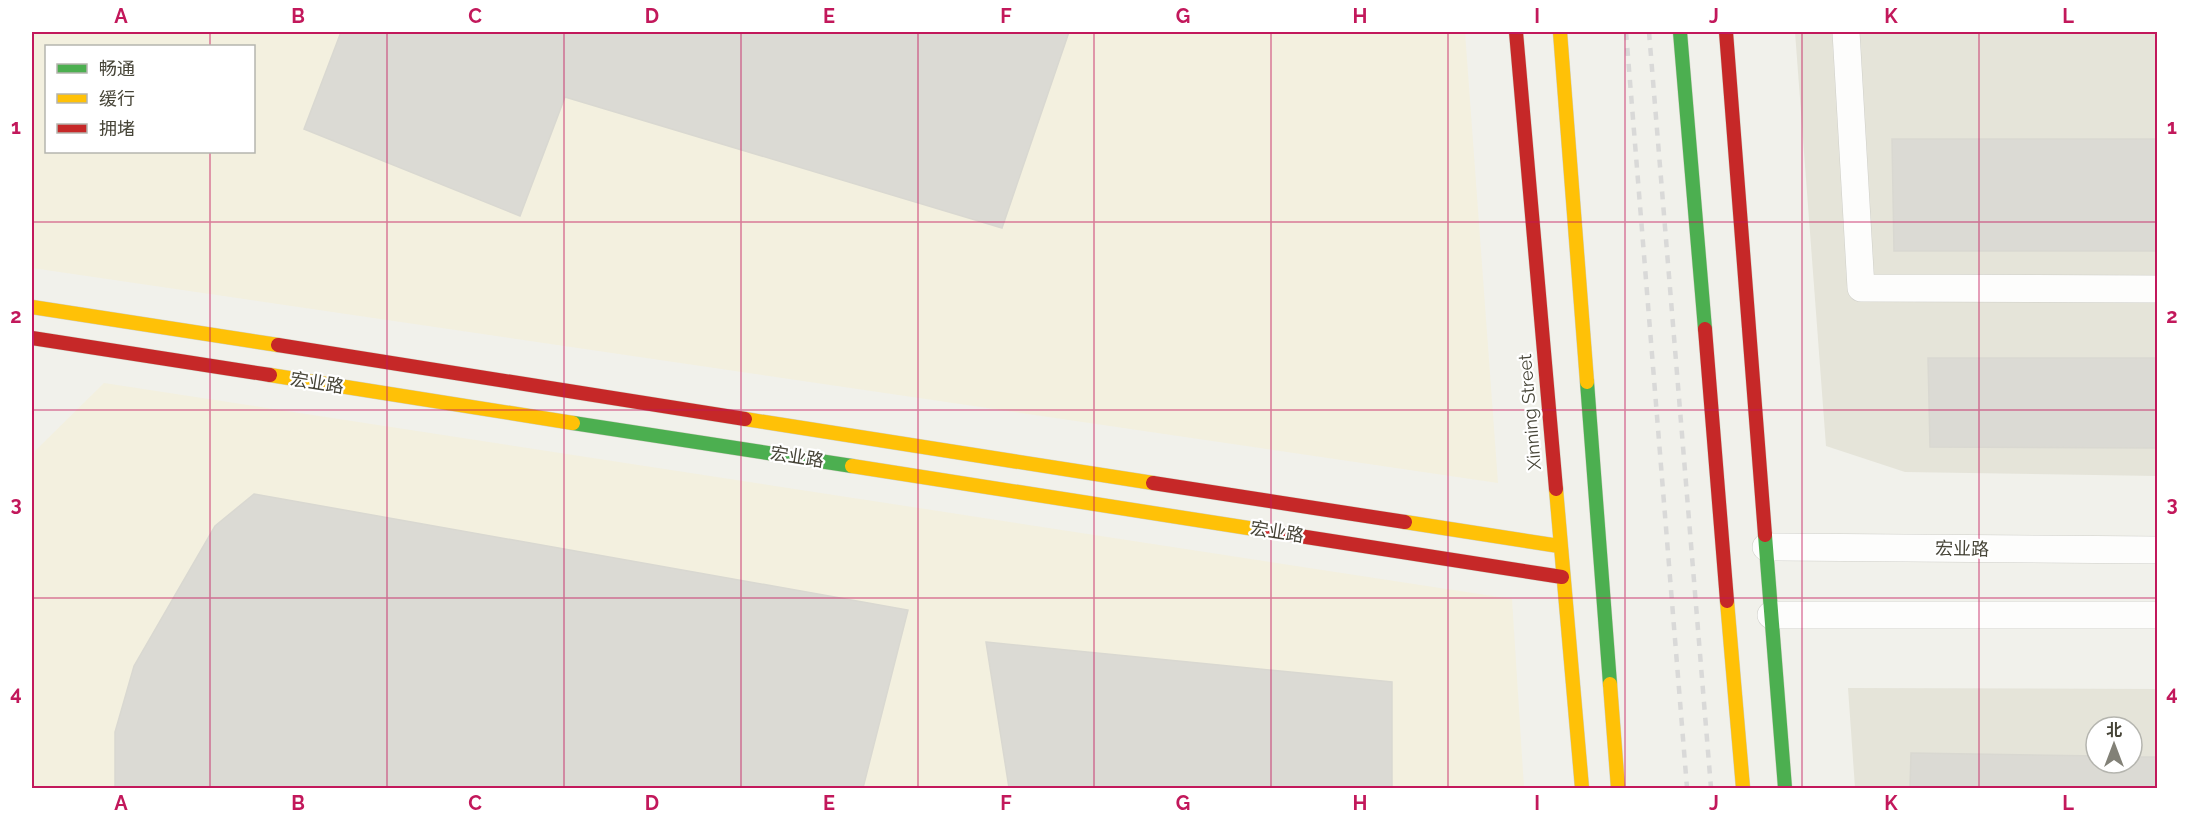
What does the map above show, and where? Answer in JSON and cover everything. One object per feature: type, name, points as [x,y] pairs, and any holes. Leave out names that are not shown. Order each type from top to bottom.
[{"type":"street","name":"Xinning Street","points":[[1516,32],[1559,546],[1582,789]]},
{"type":"street","points":[[1560,32],[1618,789]]},
{"type":"street","points":[[1680,32],[1743,789]]},
{"type":"street","points":[[1726,32],[1785,789]]},
{"type":"street","points":[[1846,32],[1861,288],[2157,290]]},
{"type":"street","name":"宏业路","points":[[32,307],[1559,546]]},
{"type":"street","name":"宏业路","points":[[32,338],[1562,577]]},
{"type":"street","name":"宏业路","points":[[1766,547],[2157,550]]},
{"type":"street","points":[[1771,615],[2157,615]]},
{"type":"shaded area","points":[[32,32],[1465,32],[1498,483],[32,268]]},
{"type":"shaded area","points":[[1795,32],[2157,32],[2157,476],[1905,472],[1826,446]]},
{"type":"shaded area","points":[[104,383],[1512,599],[1524,788],[32,788],[32,490],[35,451]]},
{"type":"shaded area","points":[[1848,688],[2157,689],[2157,788],[1855,788]]},
{"type":"building","points":[[341,32],[1069,32],[1002,228],[565,97],[520,216],[304,129]]},
{"type":"building","points":[[1892,139],[2158,139],[2158,251],[1894,251]]},
{"type":"building","points":[[1928,358],[2158,358],[2158,448],[1930,447]]},
{"type":"building","points":[[254,494],[908,610],[863,788],[115,788],[115,732],[134,666],[215,526]]},
{"type":"building","points":[[986,642],[1392,682],[1392,788],[1009,788]]},
{"type":"building","points":[[1911,753],[2084,756],[2084,775],[2144,775],[2144,757],[2158,757],[2158,788],[1910,788]]},
{"type":"railway","points":[[1626,32],[1687,788]]},
{"type":"railway","points":[[1649,32],[1711,788]]},
{"type":"traffic: fast","points":[[1680,32],[1705,329]]},
{"type":"traffic: fast","points":[[1587,382],[1610,684]]},
{"type":"traffic: fast","points":[[573,423],[852,466]]},
{"type":"traffic: fast","points":[[1765,535],[1785,788]]},
{"type":"traffic: slow","points":[[1560,32],[1587,382]]},
{"type":"traffic: slow","points":[[32,307],[278,345]]},
{"type":"traffic: slow","points":[[270,375],[573,423]]},
{"type":"traffic: slow","points":[[745,419],[1153,483]]},
{"type":"traffic: slow","points":[[852,466],[1261,530]]},
{"type":"traffic: slow","points":[[1556,489],[1582,788]]},
{"type":"traffic: slow","points":[[1405,522],[1559,546]]},
{"type":"traffic: slow","points":[[1727,601],[1743,788]]},
{"type":"traffic: slow","points":[[1610,684],[1618,788]]},
{"type":"traffic: jam","points":[[1516,32],[1556,489]]},
{"type":"traffic: jam","points":[[1726,32],[1765,535]]},
{"type":"traffic: jam","points":[[1705,329],[1727,601]]},
{"type":"traffic: jam","points":[[32,338],[270,375]]},
{"type":"traffic: jam","points":[[278,345],[745,419]]},
{"type":"traffic: jam","points":[[1153,483],[1405,522]]},
{"type":"traffic: jam","points":[[1261,530],[1562,577]]}]
